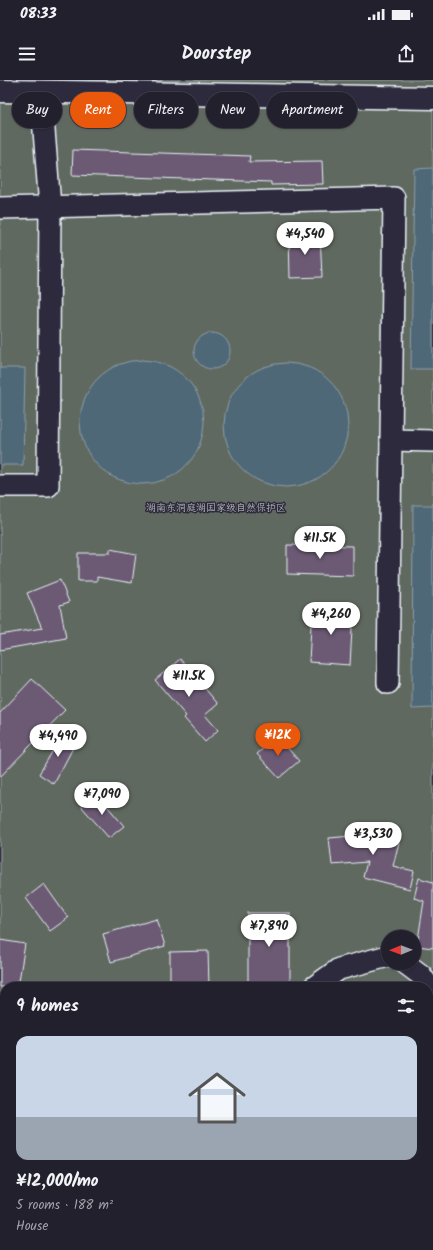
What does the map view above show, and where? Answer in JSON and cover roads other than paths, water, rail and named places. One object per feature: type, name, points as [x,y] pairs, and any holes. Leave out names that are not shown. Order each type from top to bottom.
[{"type":"main road","points":[[0,91],[41,92]]},
{"type":"main road","points":[[62,92],[433,98]]},
{"type":"street","points":[[0,486],[48,486],[50,207],[44,128]]},
{"type":"street","points":[[0,208],[394,198],[388,683]]},
{"type":"street","points":[[391,440],[433,441]]},
{"type":"street","points":[[321,982],[339,969],[381,958]]},
{"type":"street","points":[[414,970],[425,982]]},
{"type":"water","points":[[433,168],[433,369],[411,369],[414,169]]},
{"type":"water","points":[[216,333],[225,338],[229,344],[229,358],[225,364],[216,369],[208,369],[199,364],[195,358],[194,347],[199,338],[205,334]]},
{"type":"water","points":[[142,360],[166,365],[185,379],[199,398],[204,422],[199,446],[185,465],[166,479],[142,484],[118,479],[99,465],[85,446],[80,422],[85,398],[99,379],[118,365]]},
{"type":"water","points":[[286,363],[298,364],[310,368],[320,373],[330,381],[338,391],[343,401],[347,413],[347,437],[343,449],[338,459],[330,469],[320,477],[310,482],[298,486],[286,487],[274,486],[262,482],[252,477],[242,469],[234,459],[229,449],[225,437],[224,425],[225,413],[229,401],[234,391],[242,381],[252,373],[262,368],[274,364]]},
{"type":"water","points":[[0,368],[25,368],[23,465],[0,465]]},
{"type":"water","points":[[413,505],[433,505],[433,708],[412,709]]},
{"type":"park label","name":"湖南东洞庭湖国家级自然保护区","points":[[216,508]]}]
